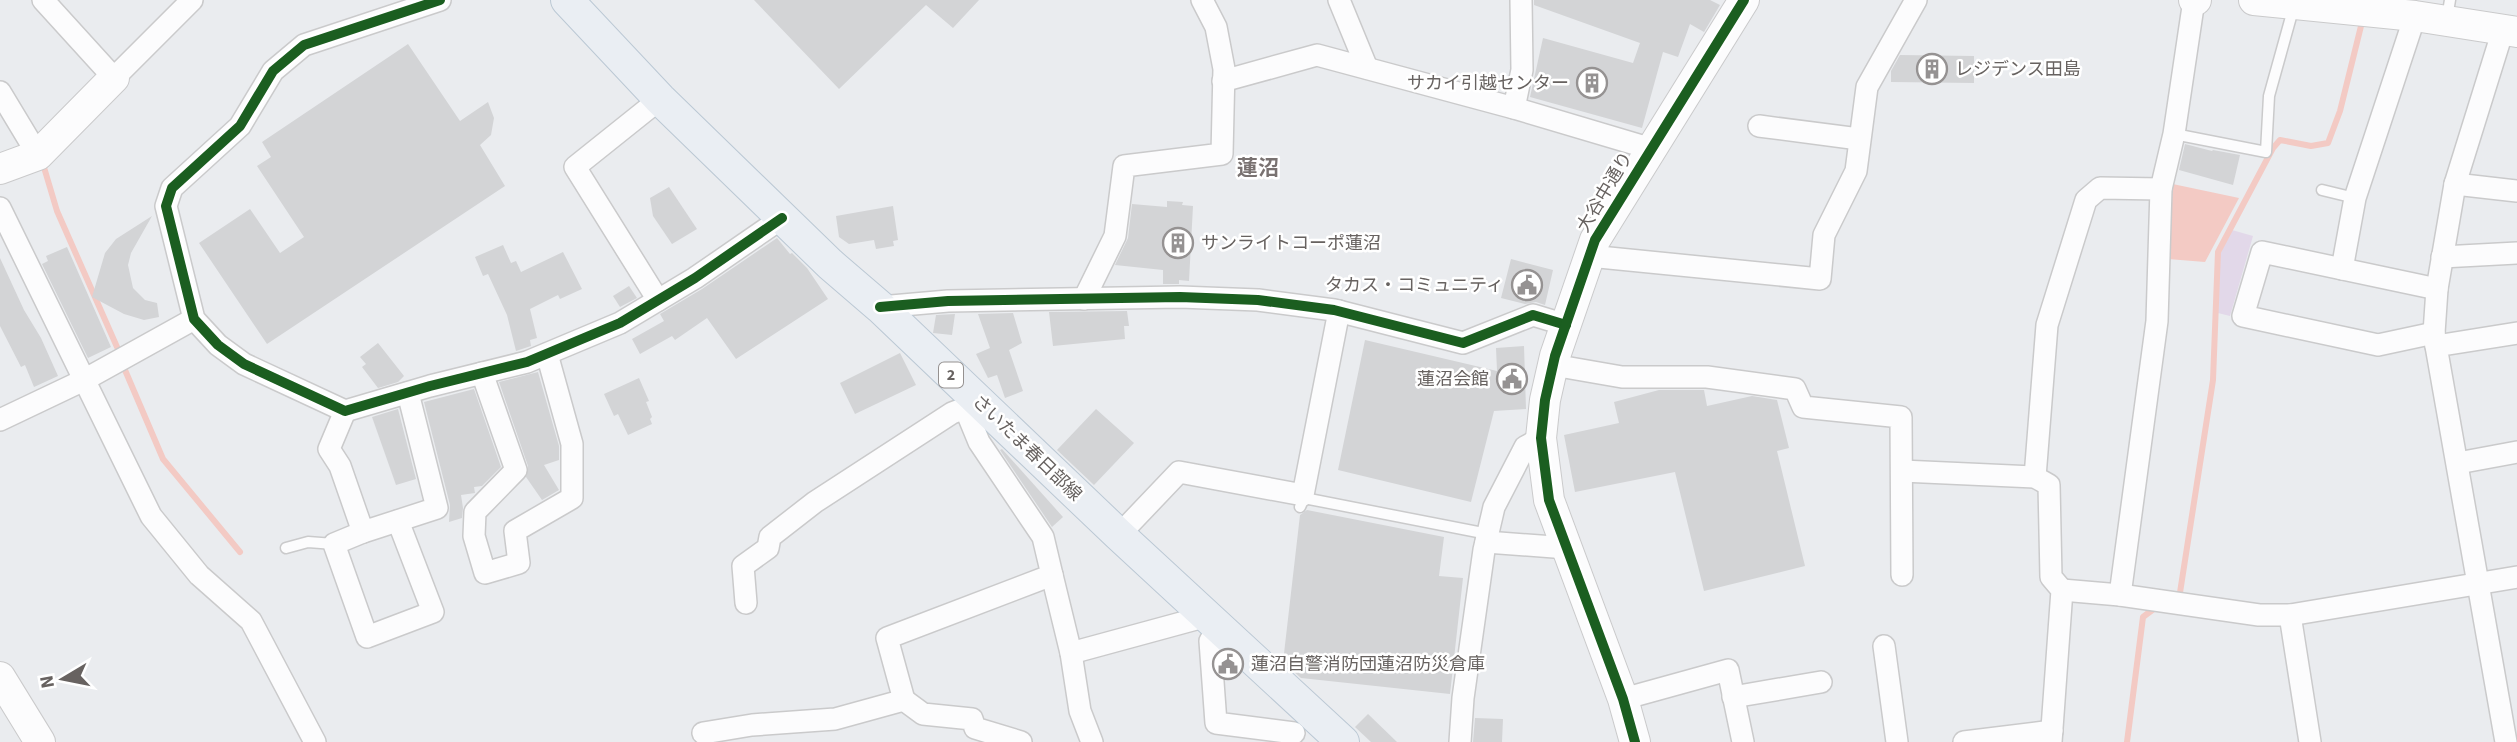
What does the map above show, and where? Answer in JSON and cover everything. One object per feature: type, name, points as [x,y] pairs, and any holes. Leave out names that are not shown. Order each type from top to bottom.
[{"type":"main road","name":"さいたま春日部線","points":[[567,0],[660,99],[830,264],[880,307],[970,403],[1213,622],[1312,735]]},
{"type":"street","points":[[43,0],[114,78]]},
{"type":"street","points":[[440,0],[304,45],[273,71],[240,126],[172,188],[166,206],[194,319],[218,345],[244,364],[345,411],[527,362],[620,323],[695,278],[782,218]]},
{"type":"street","points":[[1084,299],[1115,236],[1124,166],[1222,153],[1224,69],[1216,27],[1202,0]]},
{"type":"street","points":[[1339,0],[1367,68]]},
{"type":"street","points":[[1514,108],[1522,70],[1521,0]]},
{"type":"street","name":"大谷中通り","points":[[1635,742],[1623,699],[1549,500],[1541,438],[1545,400],[1553,365],[1595,240],[1744,0]]},
{"type":"street","points":[[1589,256],[1820,279],[1824,235],[1856,172],[1867,87],[1916,0]]},
{"type":"street","points":[[2120,595],[2157,321],[2161,189],[2174,134],[2194,0]]},
{"type":"street","points":[[2254,0],[2415,16],[2448,10],[2510,31],[2455,184],[2437,289],[2435,340],[2506,742]]},
{"type":"street","points":[[0,169],[38,155],[114,78],[179,4]]},
{"type":"street","points":[[2342,269],[2355,198],[2415,16]]},
{"type":"street","points":[[1223,81],[1317,54],[1652,149]]},
{"type":"street","points":[[0,92],[38,155]]},
{"type":"street","points":[[658,300],[575,167],[660,99]]},
{"type":"street","points":[[1759,126],[1859,139]]},
{"type":"street","points":[[2455,184],[2517,191]]},
{"type":"street","points":[[2035,477],[2047,325],[2086,200],[2100,188],[2161,189]]},
{"type":"street","points":[[0,208],[151,516],[199,575],[251,621],[315,742]]},
{"type":"street","points":[[2437,289],[2262,252],[2243,316],[2378,345],[2517,333]]},
{"type":"street","points":[[2442,257],[2517,253]]},
{"type":"street","points":[[880,307],[948,301],[1193,297],[1258,300],[1339,311],[1463,343],[1533,315],[1566,325]]},
{"type":"street","points":[[1119,535],[1179,472],[1303,495],[1339,311]]},
{"type":"street","points":[[0,420],[84,380],[194,319]]},
{"type":"street","points":[[482,373],[516,470],[475,512],[474,536],[485,573],[519,563],[514,531],[572,498],[572,444],[547,354]]},
{"type":"street","points":[[1553,365],[1622,377],[1707,377],[1794,389],[1803,407],[1901,417],[1902,575]]},
{"type":"street","points":[[398,521],[433,612],[367,637],[334,544],[363,532],[437,508],[408,393]]},
{"type":"street","points":[[746,603],[743,566],[768,548],[770,537],[816,502],[970,403],[979,442],[1043,537],[1071,653],[1080,711],[1092,742]]},
{"type":"street","points":[[345,411],[329,449],[340,466],[363,532]]},
{"type":"street","points":[[1460,742],[1463,698],[1494,507],[1525,447],[1541,438]]},
{"type":"street","points":[[2458,463],[2517,453]]},
{"type":"street","points":[[1902,471],[2035,477],[2049,485],[2051,577],[2063,590],[2120,595],[2259,615],[2290,615],[2517,577]]},
{"type":"street","points":[[1487,538],[1567,548]]},
{"type":"street","points":[[1021,742],[975,728],[972,719],[923,714],[904,700],[887,638],[1052,575]]},
{"type":"street","points":[[1964,742],[2052,736],[2063,590]]},
{"type":"street","points":[[2290,615],[2310,742]]},
{"type":"street","points":[[1071,653],[1213,622],[1210,641],[1216,723],[1312,735]]},
{"type":"street","points":[[1884,646],[1897,742]]},
{"type":"street","points":[[1623,699],[1728,670],[1743,742]]},
{"type":"street","points":[[0,677],[40,742]]},
{"type":"street","points":[[1733,697],[1821,682]]},
{"type":"street","points":[[703,733],[750,733],[835,719],[904,700]]},
{"type":"lane","points":[[2174,134],[2266,152],[2269,96],[2305,3]]},
{"type":"lane","points":[[2322,190],[2355,198]]},
{"type":"lane","points":[[1300,507],[1304,498],[1487,538]]},
{"type":"lane","points":[[286,548],[308,542],[334,544]]},
{"type":"shaded area","points":[[2168,183],[2239,198],[2205,262],[2168,259]]},
{"type":"shaded area","points":[[2232,230],[2253,236],[2230,316],[2218,313],[2220,254]]},
{"type":"building","points":[[754,0],[979,0],[953,28],[926,5],[839,89]]},
{"type":"building","points":[[1534,0],[1710,0],[1720,5],[1704,32],[1690,24],[1678,57],[1663,52],[1642,128],[1530,97],[1543,38],[1633,63],[1640,43],[1534,5]]},
{"type":"building","points":[[408,44],[460,121],[488,102],[494,118],[491,135],[480,145],[505,186],[267,344],[199,243],[250,209],[280,253],[304,237],[257,166],[271,157],[262,142]]},
{"type":"building","name":"レジデンス田島","points":[[1900,55],[1974,56],[1974,83],[1891,82],[1891,71]]},
{"type":"building","points":[[2185,144],[2240,155],[2233,185],[2179,170]]},
{"type":"building","points":[[669,187],[697,229],[672,244],[653,216],[650,198]]},
{"type":"building","points":[[1167,201],[1193,206],[1189,281],[1179,280],[1179,284],[1163,284],[1163,270],[1115,265],[1128,238],[1132,204],[1167,207]]},
{"type":"building","points":[[893,206],[898,240],[893,241],[894,246],[876,249],[874,240],[849,244],[839,237],[836,216]]},
{"type":"building","points":[[152,216],[131,253],[128,265],[133,288],[145,300],[157,303],[159,317],[144,320],[124,314],[92,297],[105,253],[116,239]]},
{"type":"building","points":[[777,238],[790,254],[807,268],[828,299],[736,359],[707,318],[675,340],[672,336],[640,354],[632,339],[664,321],[660,314]]},
{"type":"building","points":[[503,245],[511,263],[516,261],[521,272],[563,252],[582,289],[560,299],[558,295],[530,309],[537,338],[530,340],[531,346],[516,351],[507,315],[488,274],[483,276],[475,257]]},
{"type":"building","points":[[67,247],[111,347],[88,358],[42,264],[48,261],[46,256]]},
{"type":"building","points":[[0,258],[58,376],[34,387],[25,365],[21,367],[0,326]]},
{"type":"building","points":[[1511,259],[1553,270],[1545,305],[1536,302],[1525,304],[1501,298]]},
{"type":"building","points":[[629,286],[637,298],[620,307],[613,296]]},
{"type":"building","points":[[1127,311],[1129,326],[1124,326],[1125,339],[1053,346],[1049,312]]},
{"type":"building","points":[[1013,313],[1022,343],[1009,350],[1023,391],[1005,398],[997,375],[988,378],[976,354],[990,348],[978,314]]},
{"type":"building","points":[[955,314],[952,335],[933,333],[936,315]]},
{"type":"building","points":[[1365,340],[1497,371],[1496,348],[1524,346],[1526,409],[1494,411],[1471,502],[1338,470]]},
{"type":"building","points":[[378,343],[404,376],[398,382],[378,388],[362,367],[366,364],[360,357]]},
{"type":"building","points":[[900,353],[916,385],[855,414],[840,383]]},
{"type":"building","points":[[538,372],[559,446],[559,460],[544,465],[559,490],[542,500],[526,477],[528,466],[499,382]]},
{"type":"building","points":[[639,378],[649,401],[646,402],[652,424],[628,435],[618,414],[614,416],[604,394]]},
{"type":"building","points":[[474,389],[501,467],[482,486],[474,487],[475,493],[461,495],[462,518],[449,522],[450,505],[424,402]]},
{"type":"building","points":[[1659,390],[1704,390],[1707,406],[1752,396],[1777,400],[1789,448],[1777,451],[1805,566],[1704,591],[1675,472],[1575,492],[1564,435],[1619,423],[1614,402]]},
{"type":"building","points":[[398,409],[416,479],[396,485],[372,417]]},
{"type":"building","points":[[1096,409],[1134,443],[1094,485],[1057,450]]},
{"type":"building","points":[[1002,449],[1063,517],[1052,527],[1000,450]]},
{"type":"building","points":[[1307,510],[1444,537],[1439,576],[1463,578],[1450,694],[1301,678],[1283,662],[1300,515]]},
{"type":"building","points":[[1368,714],[1397,742],[1371,742],[1355,727]]},
{"type":"building","points":[[1475,718],[1503,719],[1502,742],[1473,742]]},
{"type":"waterway","points":[[2179,599],[2213,380],[2218,252],[2273,148],[2280,140],[2311,146],[2328,143],[2340,111],[2363,18]]},
{"type":"waterway","points":[[43,164],[57,211],[117,347]]},
{"type":"waterway","points":[[122,363],[163,459],[240,552]]},
{"type":"waterway","points":[[2127,742],[2143,617],[2158,608]]},
{"type":"cycle path","points":[[440,0],[304,45],[273,71],[240,126],[172,188],[166,206],[194,319],[218,345],[244,364],[345,411],[527,362],[620,323],[695,278],[782,218]]},
{"type":"cycle path","points":[[1635,742],[1623,699],[1549,500],[1541,438],[1545,400],[1555,356],[1595,240],[1744,0]]},
{"type":"cycle path","points":[[880,307],[948,301],[1180,297],[1258,300],[1334,310],[1463,343],[1533,315],[1566,325]]},
{"type":"place","name":"レジデンス田島","points":[[1932,69]]},
{"type":"place","name":"サカイ引越センター","points":[[1592,83]]},
{"type":"place","name":"サンライトコーポ蓮沼","points":[[1178,243]]},
{"type":"place","name":"タカス・コミュニティ","points":[[1527,285]]},
{"type":"place","name":"蓮沼会館","points":[[1512,379]]},
{"type":"place","name":"蓮沼自警消防団蓮沼防災倉庫","points":[[1228,664]]},
{"type":"district","name":"蓮沼","points":[[1258,168]]}]
